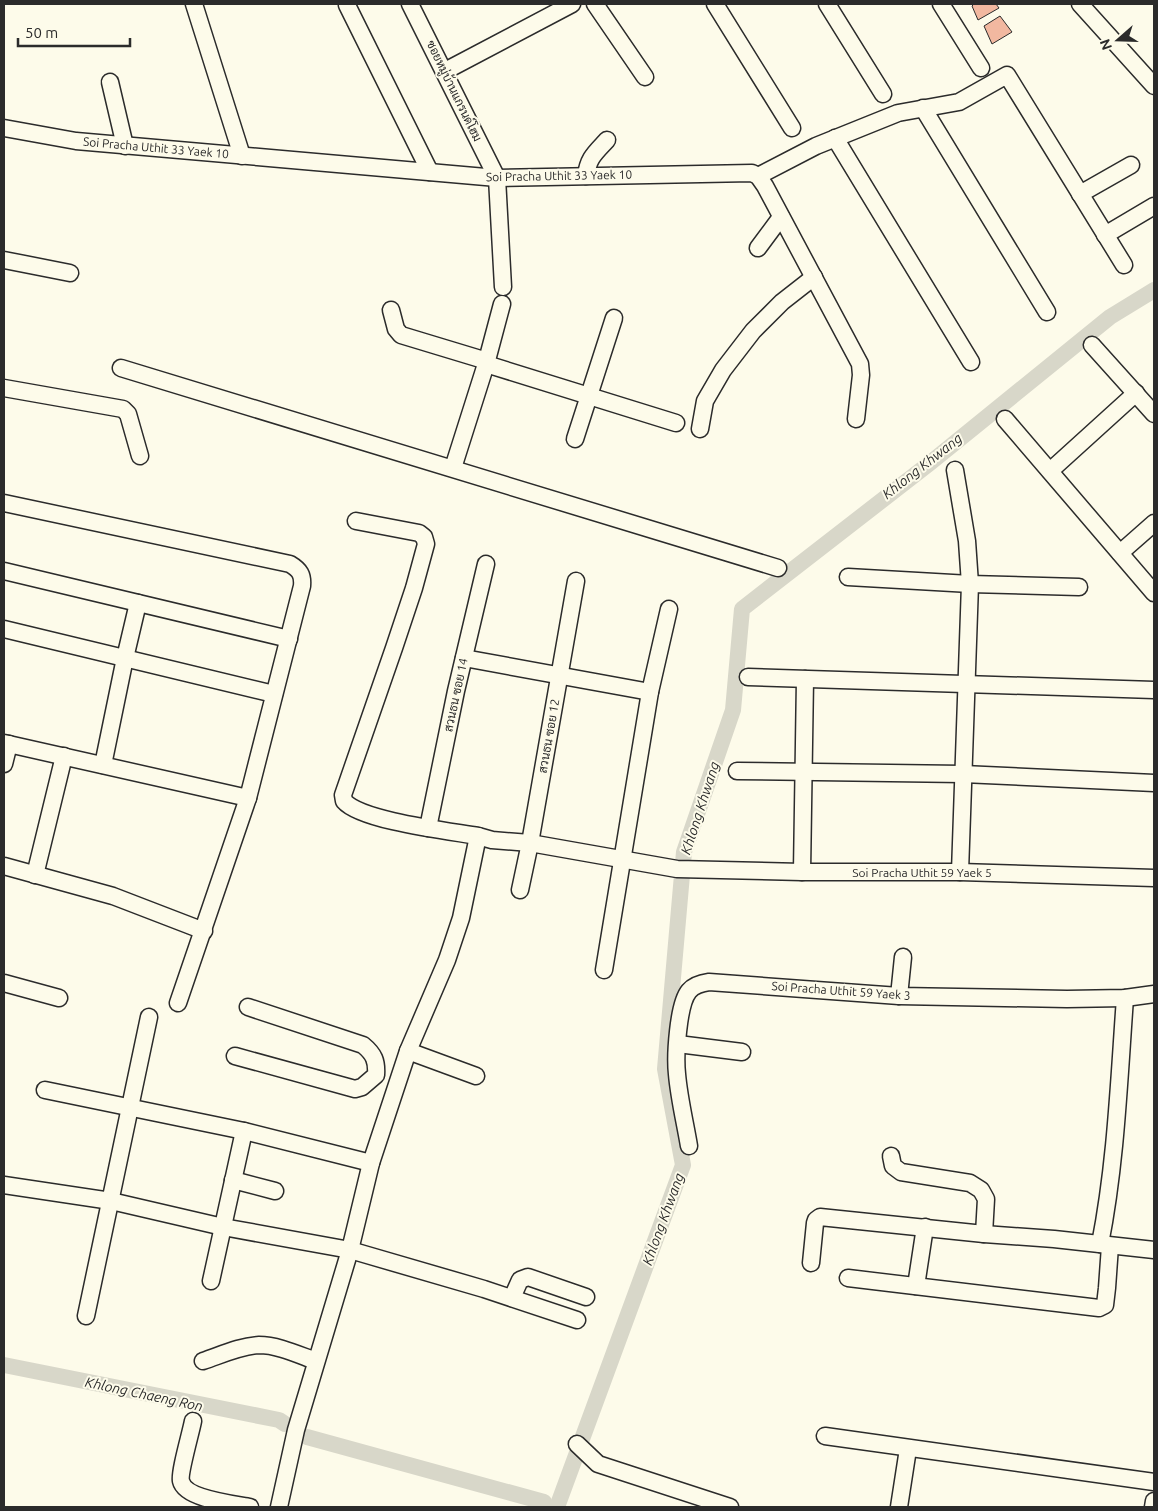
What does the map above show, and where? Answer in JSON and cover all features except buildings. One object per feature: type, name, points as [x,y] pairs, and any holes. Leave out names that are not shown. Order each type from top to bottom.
[{"type":"street","points":[[194,4],[242,156]]},
{"type":"street","name":"ซอยหมู่บ้านแกรนด์โฮม","points":[[410,4],[497,178]]},
{"type":"street","points":[[444,71],[572,4]]},
{"type":"street","points":[[595,4],[645,76]]},
{"type":"street","points":[[715,4],[792,128]]},
{"type":"street","points":[[826,4],[883,94]]},
{"type":"street","points":[[941,4],[980,68]]},
{"type":"street","points":[[1080,4],[1153,83]]},
{"type":"street","points":[[346,5],[430,172]]},
{"type":"street","points":[[856,419],[862,375],[860,364],[758,176],[816,146],[898,113],[959,102],[1007,75],[1124,265]]},
{"type":"street","points":[[110,82],[125,146]]},
{"type":"street","points":[[923,108],[1047,312]]},
{"type":"street","name":"Soi Pracha Uthit 33 Yaek 10","points":[[4,128],[76,141],[125,146],[497,178],[742,172],[758,176]]},
{"type":"street","points":[[835,138],[971,362]]},
{"type":"street","points":[[586,176],[587,164],[592,155],[607,140]]},
{"type":"street","points":[[1080,194],[1132,165]]},
{"type":"street","points":[[497,178],[504,287]]},
{"type":"street","points":[[1106,235],[1154,206]]},
{"type":"street","points":[[758,248],[781,217]]},
{"type":"street","points":[[4,260],[70,273]]},
{"type":"street","points":[[700,429],[705,401],[722,370],[754,330],[782,302],[814,277]]},
{"type":"street","points":[[452,468],[486,363],[502,304]]},
{"type":"street","points":[[391,310],[396,329],[401,335],[676,423]]},
{"type":"street","points":[[575,440],[614,318]]},
{"type":"street","points":[[1092,345],[1154,414]]},
{"type":"street","points":[[120,368],[778,568]]},
{"type":"street","points":[[4,388],[123,409],[128,414],[140,456]]},
{"type":"street","points":[[1050,471],[1136,393]]},
{"type":"street","points":[[1005,419],[1154,593]]},
{"type":"street","points":[[955,470],[967,541],[970,584],[960,872]]},
{"type":"street","points":[[4,503],[290,564],[298,569],[303,578],[248,798],[178,1003]]},
{"type":"street","name":"Soi Pracha Uthit 59 Yaek 5","points":[[356,521],[419,534],[424,537],[426,544],[403,622],[343,799],[353,809],[397,822],[492,840],[530,843],[683,870],[960,872],[1154,878]]},
{"type":"street","points":[[1120,553],[1154,523]]},
{"type":"street","name":"สวนธน ซอย 14","points":[[428,828],[486,564]]},
{"type":"street","points":[[4,571],[289,639]]},
{"type":"street","points":[[848,577],[970,584],[1079,587]]},
{"type":"street","name":"สวนธน ซอย 12","points":[[520,890],[576,582]]},
{"type":"street","points":[[103,765],[138,603]]},
{"type":"street","points":[[604,970],[650,692],[669,609]]},
{"type":"street","points":[[4,629],[274,694]]},
{"type":"street","points":[[464,658],[560,674],[650,692]]},
{"type":"street","points":[[748,678],[1154,690]]},
{"type":"street","points":[[802,872],[805,679]]},
{"type":"street","points":[[4,764],[6,744],[248,798]]},
{"type":"street","points":[[35,874],[64,756]]},
{"type":"street","points":[[737,771],[963,774],[1154,783]]},
{"type":"street","points":[[279,1507],[296,1430],[350,1250],[371,1163],[408,1051],[450,952],[461,918],[478,836]]},
{"type":"street","points":[[4,866],[113,896],[204,931]]},
{"type":"street","points":[[899,996],[903,957]]},
{"type":"street","name":"Soi Pracha Uthit 59 Yaek 3","points":[[689,1146],[677,1074],[678,1044],[681,1010],[688,992],[701,983],[709,982],[899,996],[1067,999],[1125,998],[1154,994]]},
{"type":"street","points":[[4,983],[59,998]]},
{"type":"street","points":[[848,1278],[1098,1308],[1104,1305],[1108,1288],[1105,1245],[1125,998]]},
{"type":"street","points":[[248,1006],[364,1045],[374,1056],[376,1075]]},
{"type":"street","points":[[86,1316],[149,1017]]},
{"type":"street","points":[[678,1044],[742,1052]]},
{"type":"street","points":[[408,1051],[476,1076]]},
{"type":"street","points":[[235,1056],[355,1089],[376,1075]]},
{"type":"street","points":[[376,1075],[397,1084]]},
{"type":"street","points":[[45,1090],[244,1131],[371,1163]]},
{"type":"street","points":[[211,1282],[244,1131]]},
{"type":"street","points":[[891,1156],[893,1166],[901,1172],[970,1183],[981,1190],[986,1199],[984,1234]]},
{"type":"street","points":[[234,1180],[276,1191]]},
{"type":"street","points":[[4,1185],[110,1201],[223,1227],[350,1250],[512,1298],[576,1320]]},
{"type":"street","points":[[811,1263],[815,1223],[820,1216],[1154,1250]]},
{"type":"street","points":[[916,1286],[925,1227]]},
{"type":"street","points":[[512,1298],[520,1280],[528,1277],[586,1297]]},
{"type":"street","points":[[203,1361],[241,1348],[260,1345],[316,1361]]},
{"type":"street","points":[[193,1421],[180,1480],[184,1489],[194,1495],[250,1507]]},
{"type":"street","points":[[825,1436],[1154,1482]]},
{"type":"street","points":[[579,1446],[598,1464],[730,1507]]},
{"type":"street","points":[[899,1507],[908,1449]]},
{"type":"street","points":[[1153,1507],[1154,1501]]},
{"type":"waterway","name":"Khlong Khwang","points":[[557,1507],[683,1165],[665,1069],[684,852],[733,710],[742,609],[930,463],[1110,317],[1154,290]]},
{"type":"waterway","name":"Khlong Chaeng Ron","points":[[4,1365],[279,1420],[285,1424]]},
{"type":"waterway","name":"Khlong Chaeng Ron","points":[[307,1437],[544,1502]]}]
